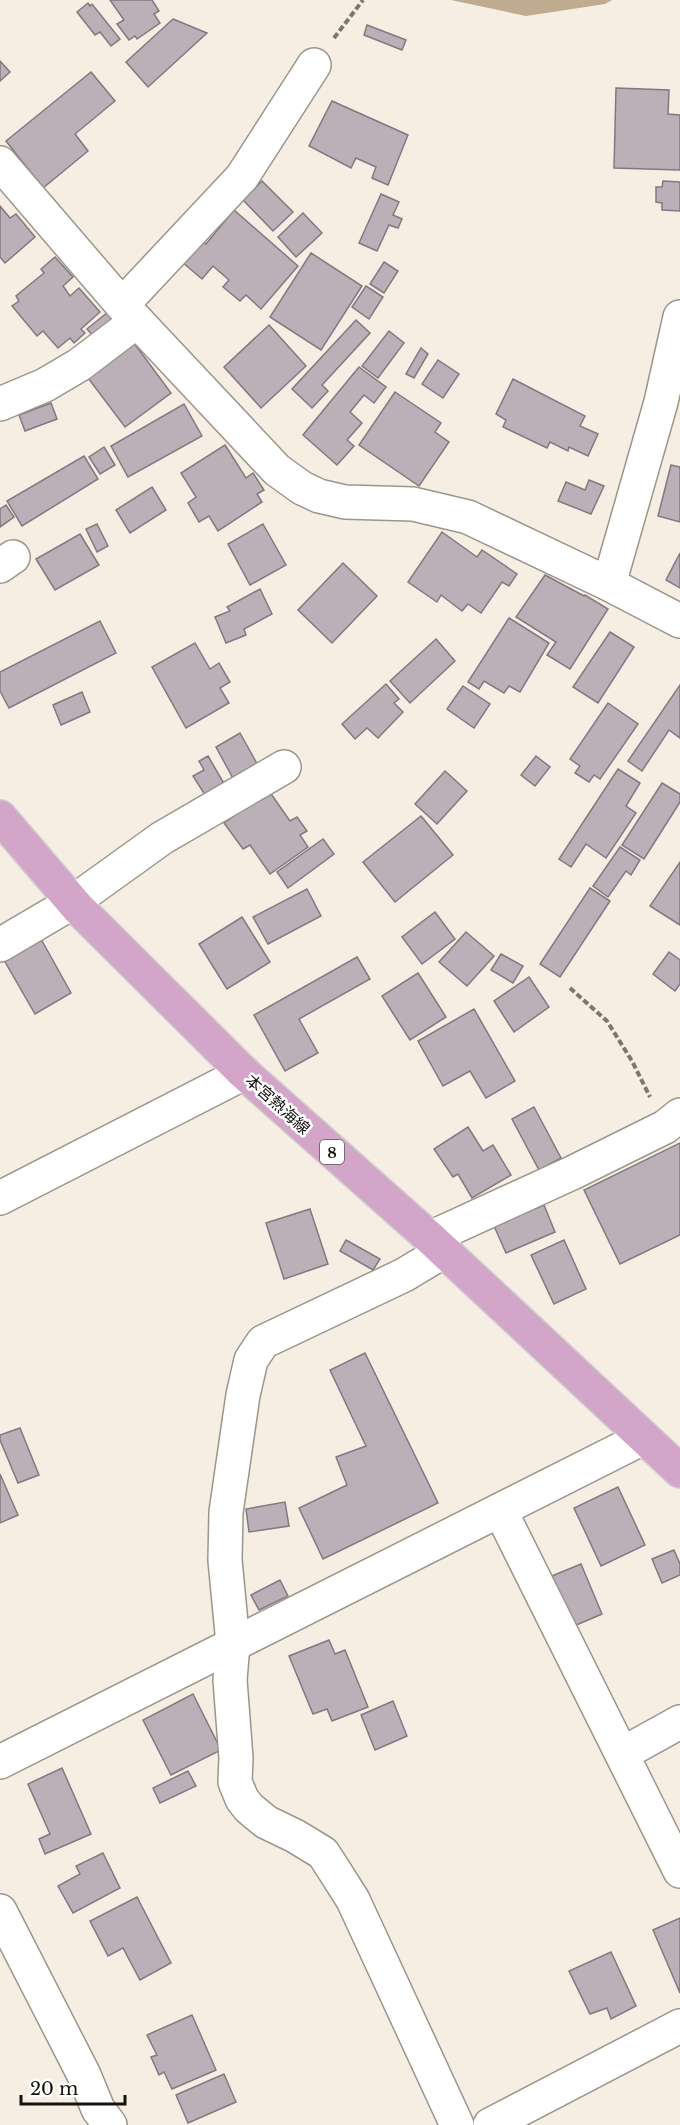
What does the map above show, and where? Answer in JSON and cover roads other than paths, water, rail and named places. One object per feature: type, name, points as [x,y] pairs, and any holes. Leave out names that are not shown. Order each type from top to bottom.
[{"type":"main road","name":"本宮熱海線","points":[[0,817],[73,902],[244,1073],[437,1245],[680,1471]]},
{"type":"street","points":[[0,404],[45,385],[79,365],[130,313],[242,177],[314,65]]},
{"type":"street","points":[[0,163],[130,313],[277,470],[302,488],[320,496],[345,502],[413,504],[468,517],[609,584],[680,621]]},
{"type":"street","points":[[609,584],[661,402],[680,317]]},
{"type":"street","points":[[0,945],[73,902],[162,838],[284,767]]},
{"type":"street","points":[[0,1198],[244,1073]]},
{"type":"street","points":[[457,2125],[353,1900],[323,1853],[266,1822],[242,1799],[236,1782],[230,1680],[233,1644],[225,1560],[226,1512],[243,1395],[251,1360],[263,1342],[404,1275],[437,1245],[672,1121]]},
{"type":"street","points":[[0,1762],[644,1438]]},
{"type":"street","points":[[500,1510],[680,1871]]},
{"type":"street","points":[[622,1754],[680,1722]]},
{"type":"street","points":[[0,1911],[84,2075],[98,2109],[110,2125]]},
{"type":"street","points":[[490,2125],[680,2026]]}]
